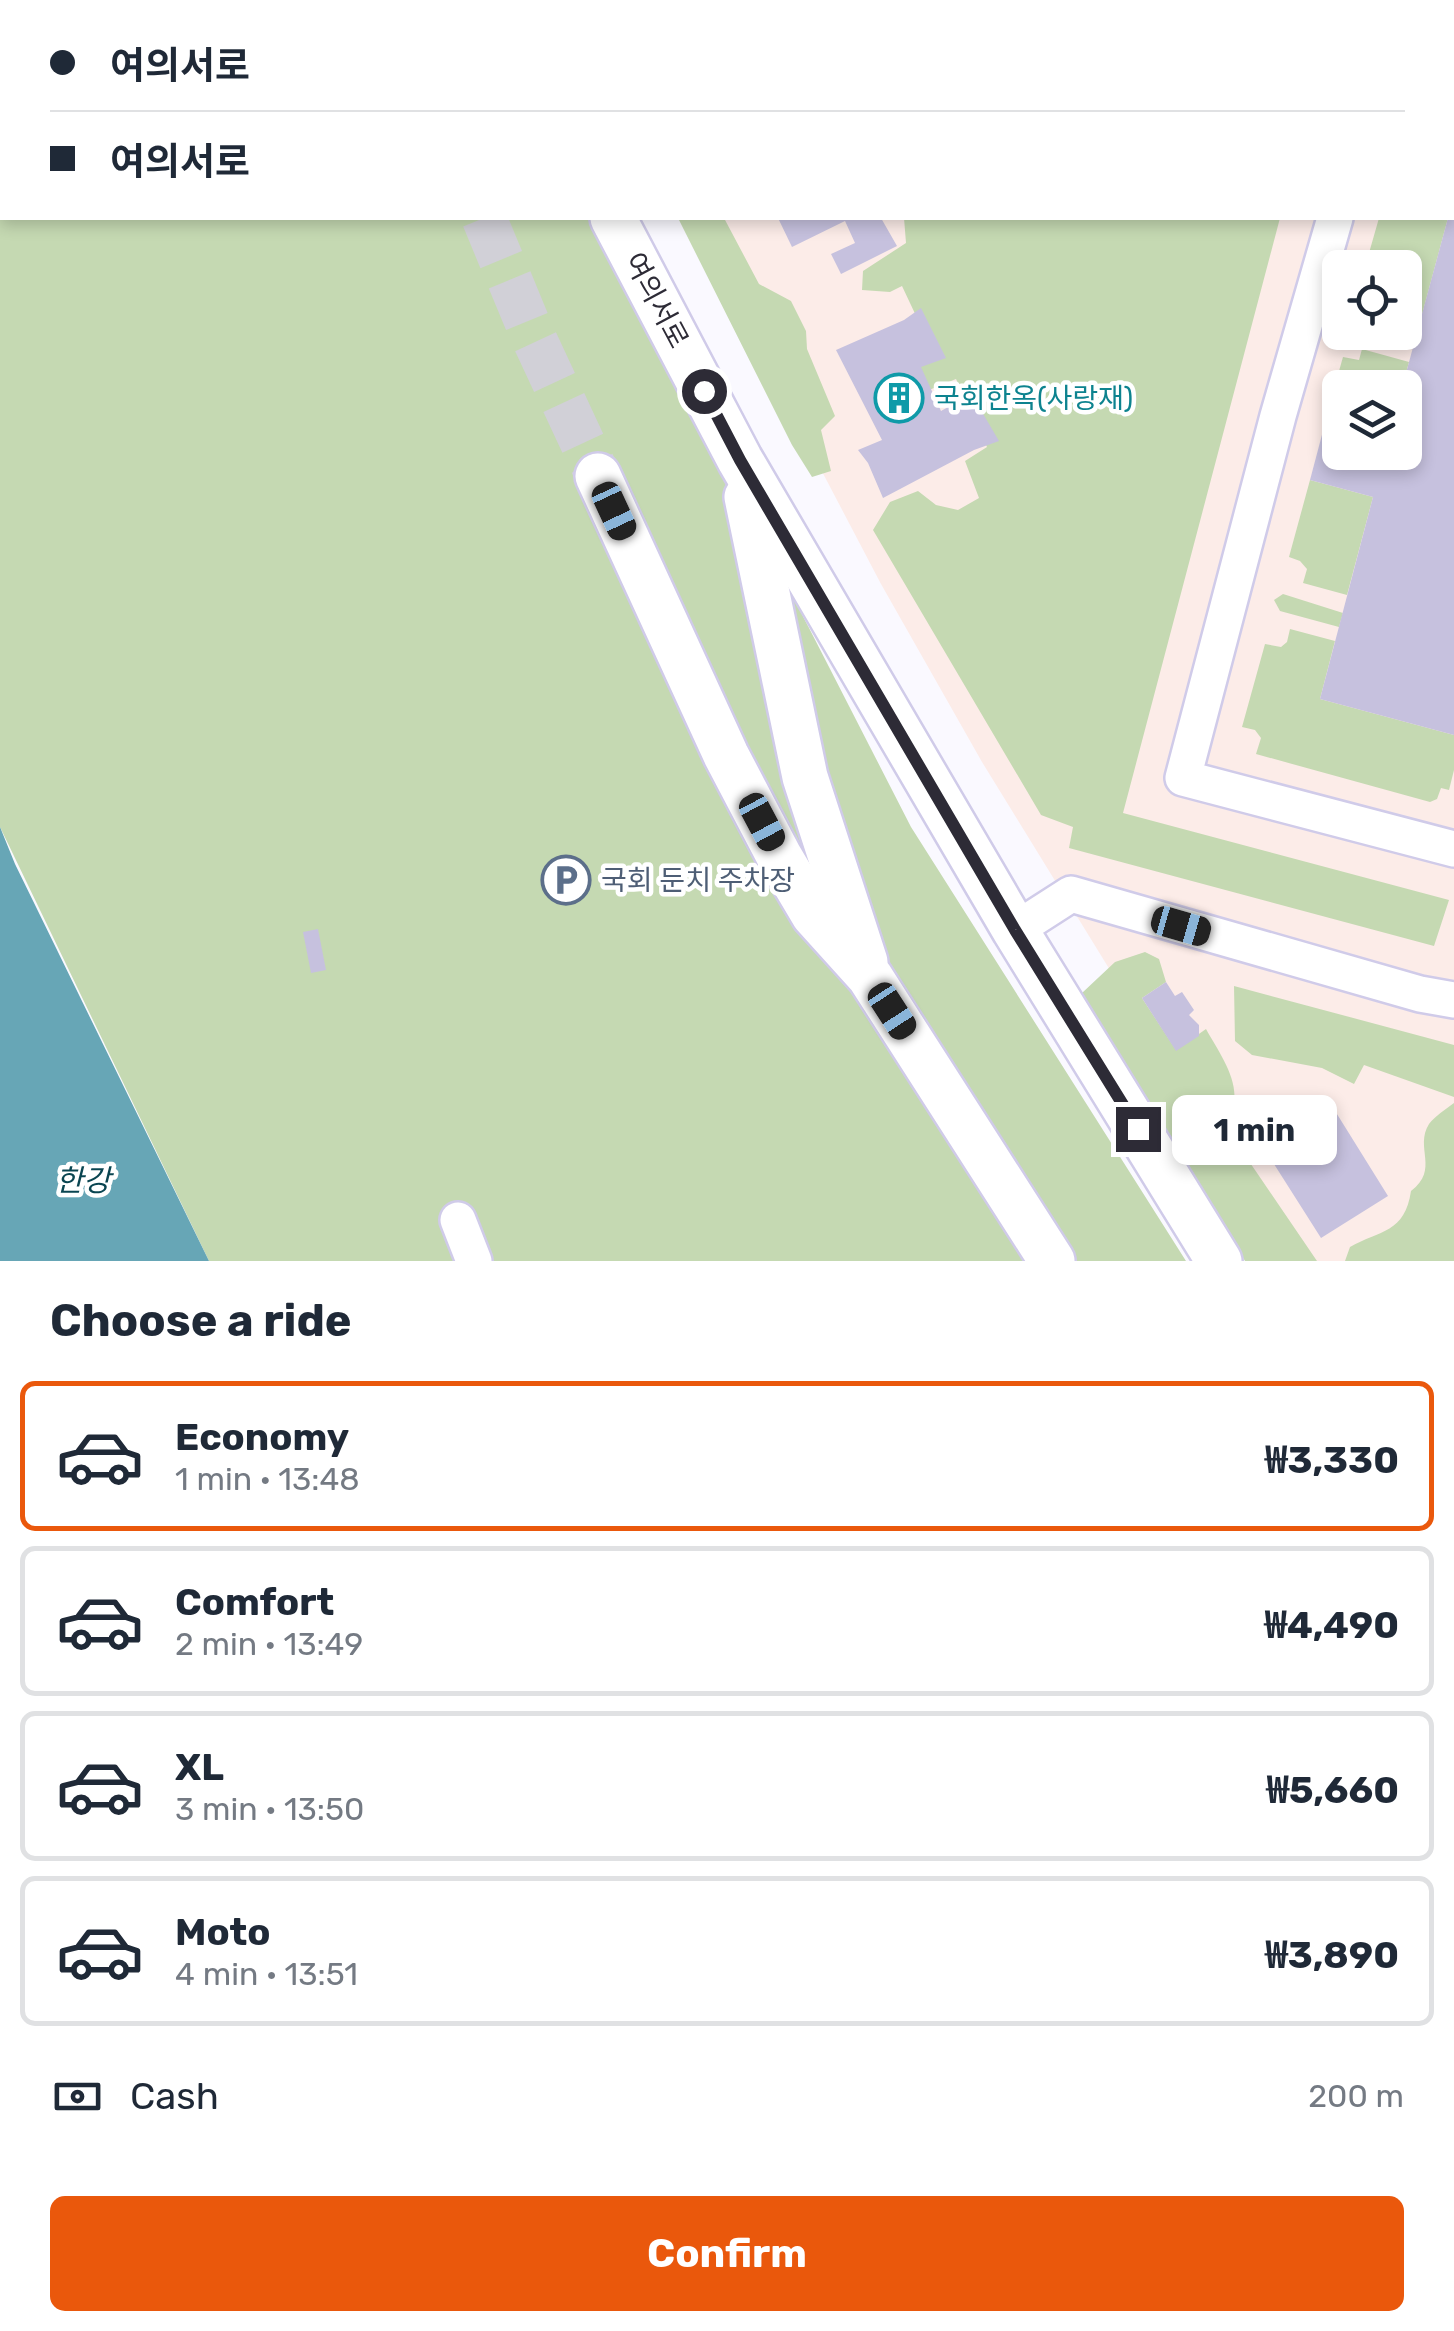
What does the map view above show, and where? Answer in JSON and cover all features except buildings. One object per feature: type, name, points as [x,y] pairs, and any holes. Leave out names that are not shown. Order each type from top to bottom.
[{"type":"main road","name":"여의서로","points":[[614,220],[740,460],[1015,930],[1219,1261]]},
{"type":"main road","points":[[740,460],[805,777],[870,978]]},
{"type":"main road","points":[[598,476],[726,755],[779,856],[814,916],[870,978],[1052,1261]]},
{"type":"lane","points":[[1333,220],[1183,778],[1454,849]]},
{"type":"lane","points":[[1015,930],[1071,894],[1420,994],[1454,1000]]},
{"type":"lane","points":[[458,1220],[474,1261]]},
{"type":"shaded area","points":[[690,220],[1454,220],[1454,1261],[1289,1261],[982,762],[881,584]]},
{"type":"green space","points":[[0,220],[600,220],[911,827],[1186,1261],[209,1261],[0,827]]},
{"type":"green space","points":[[679,220],[725,220],[759,284],[791,301],[806,331],[807,349],[835,416],[821,430],[831,471],[812,477],[792,445]]},
{"type":"green space","points":[[904,220],[1279,220],[1123,813],[1449,900],[1434,946],[1069,848],[1073,827],[1041,815],[873,530],[890,502],[918,491],[936,505],[958,510],[979,498],[965,461],[987,447],[956,379],[929,390],[917,365],[934,354],[902,286],[890,292],[862,290],[863,271],[906,243]]},
{"type":"green space","points":[[1378,220],[1447,220],[1422,315],[1422,250],[1370,250]]},
{"type":"green space","points":[[1362,350],[1366,350],[1409,362],[1407,370],[1339,370],[1343,357],[1359,360]]},
{"type":"green space","points":[[1310,480],[1373,497],[1347,595],[1303,583],[1307,569],[1289,557]]},
{"type":"green space","points":[[1283,594],[1343,613],[1339,627],[1280,611],[1274,600]]},
{"type":"green space","points":[[1290,629],[1335,641],[1320,699],[1454,735],[1454,770],[1449,790],[1441,788],[1437,799],[1430,802],[1256,754],[1261,738],[1255,730],[1242,727],[1265,644],[1281,647],[1287,642]]},
{"type":"green space","points":[[1145,952],[1159,959],[1166,982],[1142,998],[1176,1050],[1206,1029],[1234,1088],[1231,1112],[1223,1123],[1317,1261],[1245,1261],[1082,993],[1115,962]]},
{"type":"green space","points":[[1234,986],[1454,1045],[1454,1097],[1364,1065],[1354,1084],[1322,1068],[1252,1055],[1235,1041]]},
{"type":"green space","points":[[1454,1103],[1454,1261],[1345,1261],[1350,1247],[1390,1228],[1403,1215],[1411,1191],[1424,1175],[1424,1142],[1429,1124]]},
{"type":"water","name":"한강","points":[[0,827],[15,864],[209,1261],[0,1261]]},
{"type":"tunnel","points":[[485,220],[598,476]]},
{"type":"place","name":"국회한옥(사랑재)","points":[[899,398]]},
{"type":"place","name":"국회 둔치 주차장","points":[[566,880]]},
{"type":"route","points":[[704,391],[740,460],[995,896],[1138,1129]]}]
